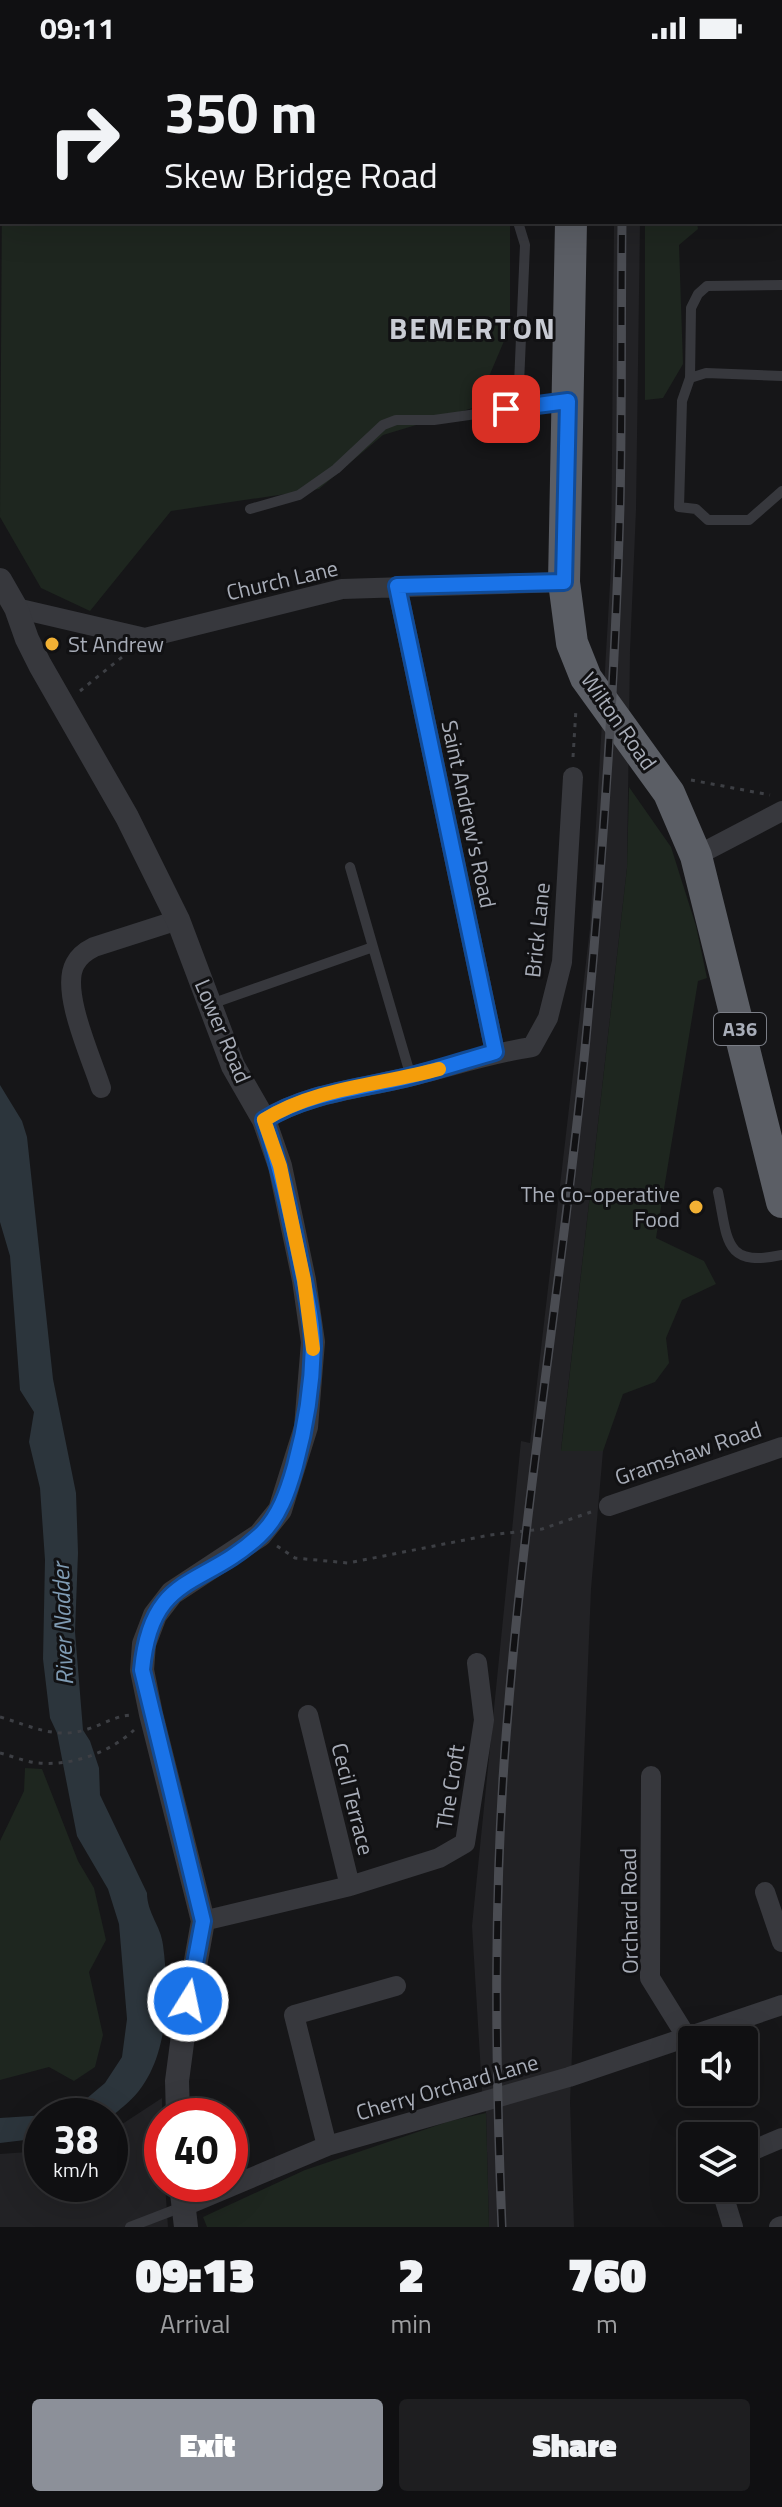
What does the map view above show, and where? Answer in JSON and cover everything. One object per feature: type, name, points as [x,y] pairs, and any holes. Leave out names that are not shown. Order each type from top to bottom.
[{"type":"highway","name":"Wilton Road","points":[[571,224],[564,582],[582,692],[659,778],[677,810],[696,856],[772,1117],[782,1202]]},
{"type":"street","name":"Lower Road","points":[[0,580],[16,608],[34,652],[127,817],[178,920],[233,1066],[264,1120],[280,1166],[304,1280],[313,1342],[306,1427],[280,1510],[260,1535],[172,1593],[155,1615],[144,1644],[142,1670],[151,1714],[203,1921],[184,2028],[177,2098]]},
{"type":"street","name":"Church Lane","points":[[16,608],[145,638],[342,589],[564,582]]},
{"type":"street","name":"Saint Andrew's Road","points":[[397,586],[495,1052]]},
{"type":"street","name":"Brick Lane","points":[[495,1052],[532,1047],[548,1018],[562,962],[573,777]]},
{"type":"street","points":[[696,856],[777,803]]},
{"type":"street","points":[[101,1088],[70,987],[75,964],[85,951],[178,920]]},
{"type":"street","points":[[80,1025],[100,1018]]},
{"type":"street","points":[[264,1120],[284,1107],[312,1097],[411,1077],[495,1052]]},
{"type":"street","name":"Gramshaw Road","points":[[609,1506],[782,1447]]},
{"type":"street","name":"The Croft","points":[[350,1886],[439,1858],[465,1843],[484,1720],[477,1663]]},
{"type":"street","name":"Cecil Terrace","points":[[203,1921],[350,1886],[308,1715]]},
{"type":"street","name":"Orchard Road","points":[[651,1776],[650,1978],[680,2026]]},
{"type":"street","points":[[765,1892],[782,1942]]},
{"type":"street","points":[[327,2146],[294,2015],[396,1986]]},
{"type":"street","name":"Cherry Orchard Lane","points":[[724,2026],[780,2011]]},
{"type":"street","name":"Cherry Orchard Lane","points":[[183,2206],[327,2146],[569,2077],[678,2039]]},
{"type":"street","points":[[758,2148],[782,2138]]},
{"type":"street","points":[[725,2202],[733,2227]]},
{"type":"lane","points":[[518,407],[525,245],[519,224]]},
{"type":"lane","points":[[782,285],[707,286],[698,294],[691,308],[690,378],[682,401],[679,507],[696,509],[708,520],[749,520],[782,491]]},
{"type":"lane","points":[[690,378],[706,373],[782,376]]},
{"type":"lane","points":[[250,509],[299,495],[319,483],[383,425],[396,420],[434,420],[568,401]]},
{"type":"lane","points":[[350,867],[411,1077]]},
{"type":"lane","points":[[209,1004],[373,947]]},
{"type":"lane","points":[[718,1192],[730,1244],[736,1253],[748,1259],[782,1255]]},
{"type":"lane","name":"Cherry Orchard Lane","points":[[130,2227],[183,2206]]},
{"type":"path","points":[[64,704],[145,638]]},
{"type":"path","points":[[573,777],[573,735],[582,692]]},
{"type":"path","points":[[686,779],[777,803]]},
{"type":"path","points":[[260,1535],[295,1558],[348,1563],[490,1535],[542,1529],[609,1506]]},
{"type":"path","points":[[0,1717],[51,1734],[87,1730],[118,1716],[151,1714]]},
{"type":"path","points":[[0,1753],[36,1763],[60,1762],[100,1753],[126,1738],[151,1714]]},
{"type":"shaded area","points":[[2,224],[510,224],[510,327],[476,407],[383,435],[319,489],[171,511],[90,611],[41,588],[0,517]]},
{"type":"shaded area","points":[[614,224],[640,224],[627,868],[561,1450],[603,1451],[591,1589],[570,2102],[574,2227],[489,2227],[486,2113],[472,1926],[521,1441],[530,1443],[590,928],[611,567]]},
{"type":"shaded area","points":[[645,224],[697,224],[698,229],[679,245],[683,364],[663,398],[645,400]]},
{"type":"shaded area","points":[[629,787],[671,847],[696,926],[707,978],[698,981],[656,1238],[704,1261],[716,1284],[682,1300],[666,1338],[669,1363],[655,1382],[623,1394],[603,1451],[561,1451],[627,868]]},
{"type":"shaded area","points":[[25,1768],[42,1769],[78,1861],[94,1888],[106,1940],[89,1972],[103,2035],[95,2067],[74,2081],[49,2067],[0,2080],[0,1841],[24,1791]]},
{"type":"shaded area","points":[[144,2110],[144,2202],[166,2202],[168,2227],[0,2227],[0,2154],[24,2152],[24,2202],[128,2202],[128,2120]]},
{"type":"shaded area","points":[[486,2113],[489,2227],[207,2227],[203,2217],[236,2202],[248,2202],[248,2196],[305,2170],[450,2121]]},
{"type":"water","name":"River Nadder","points":[[0,1085],[22,1121],[27,1137],[53,1379],[76,1493],[78,1553],[75,1632],[83,1730],[99,1768],[100,1795],[147,1893],[163,1945],[166,2010],[163,2032],[150,2073],[128,2102],[128,2098],[87,2098],[105,2083],[122,2057],[127,2019],[119,1924],[108,1889],[77,1836],[57,1733],[50,1718],[43,1659],[45,1560],[40,1488],[29,1442],[34,1412],[20,1390],[10,1256],[0,1222]]},
{"type":"water","points":[[24,2116],[24,2140],[0,2143],[0,2118]]},
{"type":"railway","points":[[502,2227],[497,1970],[503,1776],[525,1546],[585,1049],[602,845],[620,505],[622,224]]},
{"type":"slow traffic","points":[[313,1349],[304,1280],[280,1166],[264,1120],[284,1107],[312,1097],[439,1069]]},
{"type":"place","name":"St Andrew","points":[[52,644]]},
{"type":"place","name":"The Co-operative Food","points":[[696,1207]]},
{"type":"district","name":"BEMERTON","points":[[473,329]]},
{"type":"route","points":[[188,2001],[203,1921],[151,1714],[142,1670],[144,1644],[155,1615],[172,1593],[260,1535],[280,1510],[306,1427],[313,1342],[304,1280],[280,1166],[264,1120],[284,1107],[312,1097],[411,1077],[495,1052],[397,586],[564,582],[568,401],[506,409]]}]
